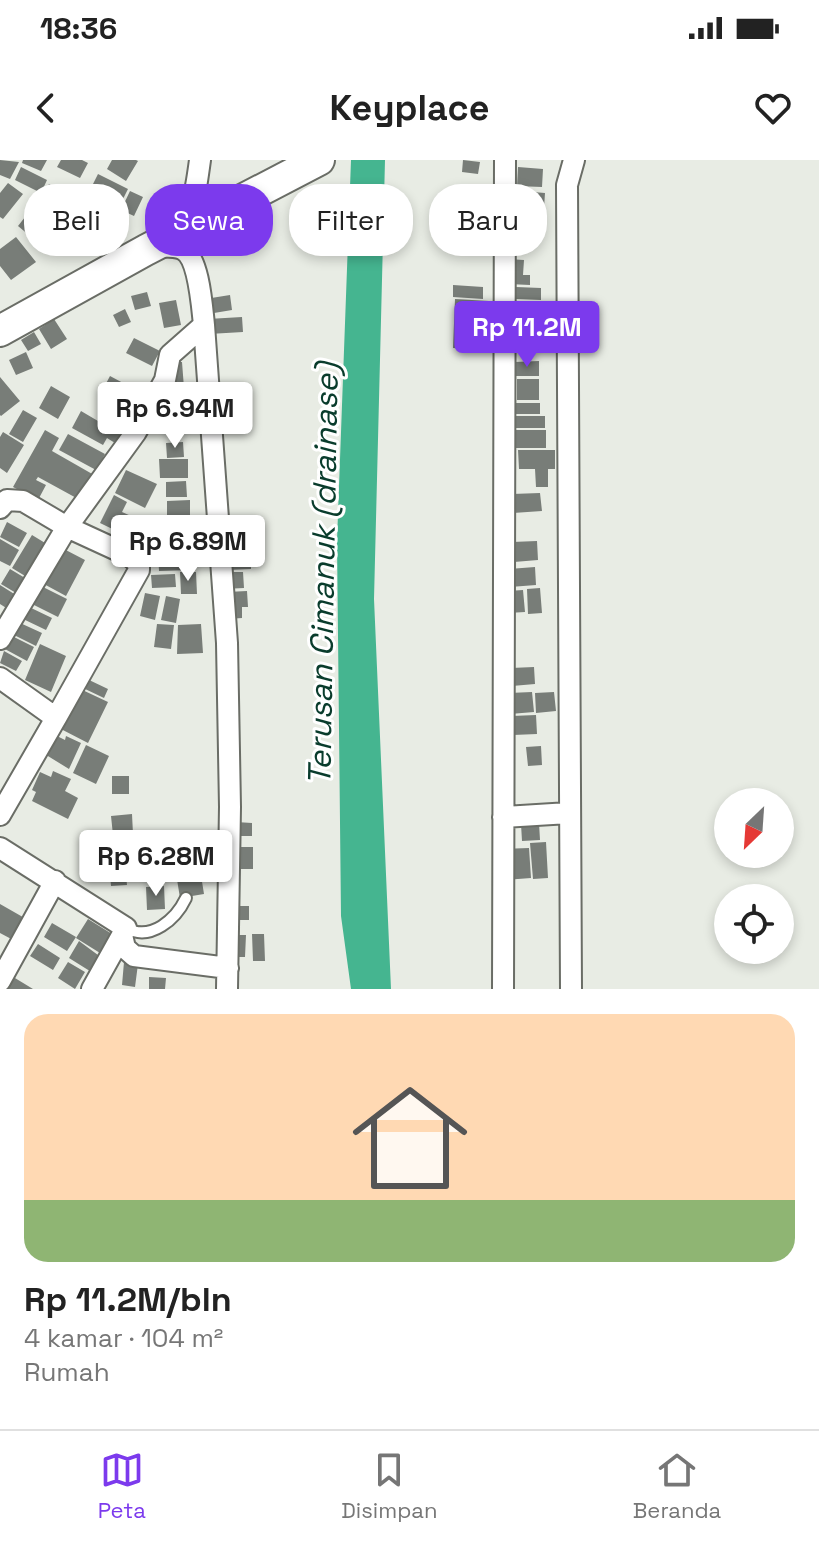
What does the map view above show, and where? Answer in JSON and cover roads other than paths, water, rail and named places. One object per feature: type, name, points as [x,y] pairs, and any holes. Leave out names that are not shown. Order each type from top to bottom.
[{"type":"main road","points":[[273,184],[316,162]]},
{"type":"main road","points":[[0,331],[145,251]]},
{"type":"street","points":[[196,184],[200,160]]},
{"type":"street","points":[[503,989],[505,160]]},
{"type":"street","points":[[571,989],[567,185],[574,160]]},
{"type":"street","points":[[189,256],[195,267],[204,325],[227,643],[230,807],[227,989]]},
{"type":"street","points":[[0,639],[67,527],[136,432],[165,380],[170,355],[204,325]]},
{"type":"street","points":[[0,508],[7,500],[18,498],[67,527],[130,556],[139,564],[139,570],[0,815]]},
{"type":"street","points":[[0,678],[56,718]]},
{"type":"street","points":[[503,817],[569,813]]},
{"type":"street","points":[[0,848],[132,931]]},
{"type":"street","points":[[0,981],[55,881]]},
{"type":"street","points":[[132,931],[125,948],[139,958],[228,968]]},
{"type":"street","points":[[92,989],[132,931]]},
{"type":"lane","points":[[132,931],[175,919],[186,898]]},
{"type":"water label","name":"Terusan Cimanuk (drainase)","points":[[323,574]]}]
